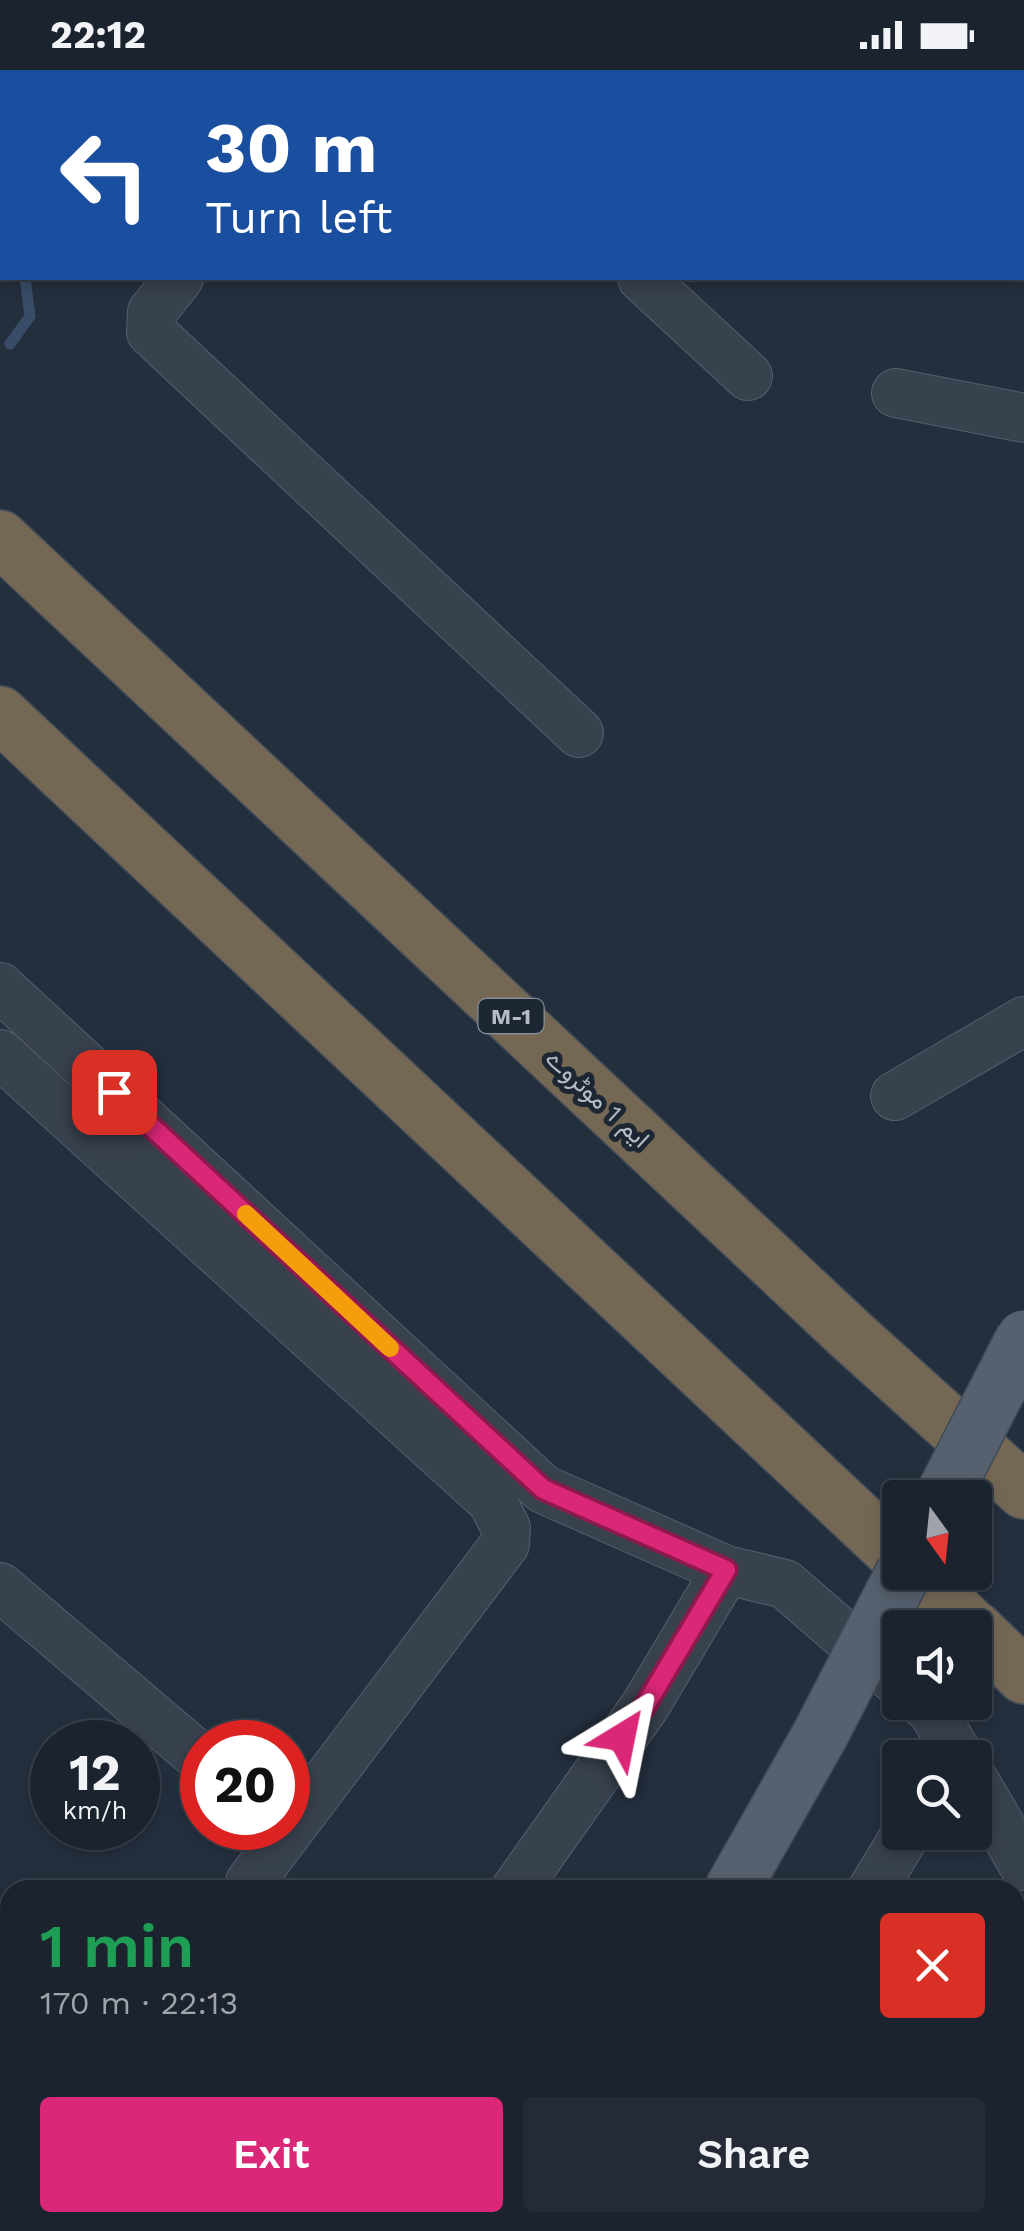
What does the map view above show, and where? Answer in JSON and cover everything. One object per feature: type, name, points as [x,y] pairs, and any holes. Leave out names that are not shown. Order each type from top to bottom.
[{"type":"highway","name":"ایم 1 موٹروے","points":[[0,538],[852,1336],[1024,1491]]},
{"type":"highway","points":[[0,714],[882,1541]]},
{"type":"highway","points":[[934,1590],[955,1610]]},
{"type":"highway","points":[[992,1645],[1024,1676]]},
{"type":"main road","points":[[951,1480],[1024,1338]]},
{"type":"main road","points":[[738,1880],[820,1735],[895,1590]]},
{"type":"street","points":[[177,280],[152,312],[151,332],[580,733]]},
{"type":"street","points":[[644,280],[748,376]]},
{"type":"street","points":[[896,393],[1024,418]]},
{"type":"street","points":[[0,986],[543,1489],[726,1570],[785,1584],[882,1668]]},
{"type":"street","points":[[895,1096],[1024,1021]]},
{"type":"street","points":[[0,1054],[492,1501],[506,1528],[505,1544],[310,1797]]},
{"type":"street","points":[[521,1880],[645,1706],[726,1570]]},
{"type":"street","points":[[0,1587],[180,1740]]},
{"type":"street","points":[[992,1813],[1024,1866]]},
{"type":"street","points":[[251,1880],[271,1850]]},
{"type":"street","points":[[878,1880],[896,1850]]},
{"type":"waterway","points":[[10,344],[30,316],[25,280]]},
{"type":"slow traffic","points":[[246,1214],[390,1348]]},
{"type":"route","points":[[114,1092],[543,1489],[726,1570],[645,1706],[622,1737]]}]
